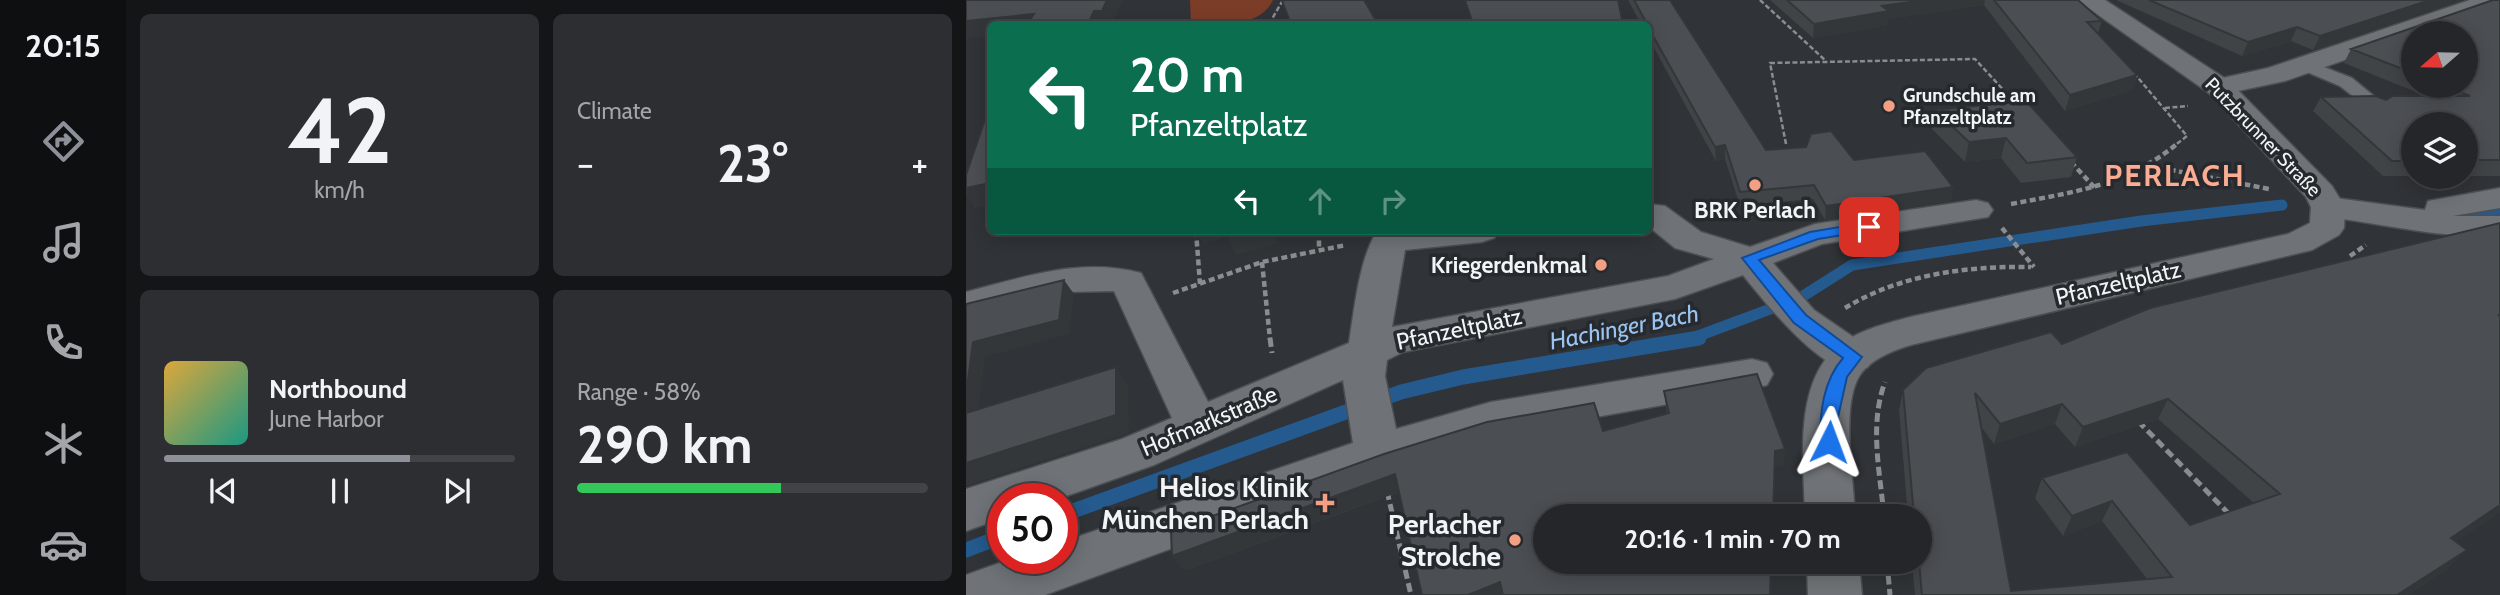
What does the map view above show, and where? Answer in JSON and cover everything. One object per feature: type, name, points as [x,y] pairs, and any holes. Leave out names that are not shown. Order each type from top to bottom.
[{"type":"street","name":"Putzbrunner Straße","points":[[2089,0],[2219,87],[2304,174],[2328,207]]},
{"type":"street","points":[[2219,87],[2250,83],[2493,0]]},
{"type":"street","points":[[2408,217],[2500,198]]},
{"type":"street","points":[[2328,207],[2408,217],[2461,228],[2500,226]]},
{"type":"street","name":"Pfanzeltplatz","points":[[1853,357],[1876,342],[1910,331],[2299,242],[2327,228],[2328,207]]},
{"type":"street","points":[[1652,213],[1688,240],[1758,271],[1800,319],[1853,357],[1838,375],[1829,417],[1830,504]]},
{"type":"street","name":"Pfanzeltplatz","points":[[1367,364],[1394,340],[1758,271],[1815,235],[1989,219]]},
{"type":"street","points":[[1389,241],[1445,235]]},
{"type":"street","name":"Pfanzeltplatz","points":[[1367,364],[1377,291],[1389,241]]},
{"type":"street","points":[[966,305],[1063,281],[1095,276],[1128,282],[1198,426]]},
{"type":"street","points":[[1367,364],[1375,438]]},
{"type":"street","name":"Hofmarkstraße","points":[[966,510],[1138,453],[1276,392],[1367,364]]},
{"type":"street","points":[[978,595],[1375,438],[1752,374]]},
{"type":"street","points":[[1834,574],[1835,595]]},
{"type":"lane","points":[[2306,65],[2346,82],[2378,107]]},
{"type":"path","points":[[1271,21],[1283,0]]},
{"type":"path","points":[[1760,0],[1827,62]]},
{"type":"path","points":[[1786,144],[1770,63],[1975,59],[2021,109]]},
{"type":"path","points":[[2021,253],[1989,219],[2095,188],[2150,166],[2188,136],[2142,81]]},
{"type":"path","points":[[2067,159],[2095,188]]},
{"type":"path","points":[[2150,166],[2282,192],[2328,207]]},
{"type":"path","points":[[1196,235],[1200,284]]},
{"type":"path","points":[[1319,235],[1319,249]]},
{"type":"path","points":[[1139,306],[1262,262],[1319,249],[1389,241]]},
{"type":"path","points":[[1262,262],[1276,392]]},
{"type":"path","points":[[2134,418],[2231,516]]},
{"type":"path","points":[[1375,438],[1411,595]]},
{"type":"path","points":[[1888,574],[1890,595]]},
{"type":"shaded area","points":[[1190,0],[1273,0],[1258,16],[1244,21],[1191,21]]},
{"type":"building","points":[[966,0],[1107,0],[1102,11],[1094,11],[1089,21],[1029,21],[1034,14],[966,21]]},
{"type":"building","points":[[1364,0],[1376,21],[1290,21],[1282,1]]},
{"type":"building","points":[[1465,0],[1618,0],[1622,21],[1472,21]]},
{"type":"building","points":[[1634,0],[1670,0],[1766,150],[1806,147],[1811,134],[1831,131],[1854,160],[1925,151],[1953,187],[1826,206],[1814,185],[1740,192],[1725,145],[1715,147],[1652,34],[1652,21],[1645,21]]},
{"type":"building","points":[[1787,0],[1925,0],[1882,6],[1889,11],[1814,24]]},
{"type":"building","points":[[1994,0],[2078,0],[2102,21],[2087,22],[2137,75],[2070,95]]},
{"type":"building","points":[[2149,0],[2430,0],[2320,36],[2297,27],[2248,42]]},
{"type":"building","points":[[2500,0],[2500,160],[2478,160],[2478,112],[2401,112],[2401,161],[2392,161],[2321,97],[2376,96],[2386,100],[2393,96],[2478,98],[2478,21],[2432,21]]},
{"type":"building","points":[[2401,32],[2401,68],[2351,49]]},
{"type":"building","points":[[2026,101],[2077,157],[2027,163],[2006,138],[1969,142],[1935,110]]},
{"type":"building","points":[[987,114],[987,184],[966,188],[966,175]]},
{"type":"building","points":[[2500,223],[2500,505],[2451,538],[2467,550],[2397,595],[1922,595],[1920,574],[1932,574],[1932,504],[1913,504],[1903,390],[1926,368],[2051,332],[2062,344],[2150,308]],"holes":[[[1975,393],[2000,424],[2062,404],[2083,427],[2168,399],[2280,494],[2190,525],[2127,452],[2042,478],[2072,516],[2112,501],[2172,577],[2011,591]]]},
{"type":"building","points":[[1064,280],[1059,320],[973,342],[966,395],[966,304]]},
{"type":"building","points":[[1116,367],[1116,415],[966,463],[966,413]]},
{"type":"building","points":[[1757,374],[1785,449],[1775,451],[1773,504],[1533,504],[1533,574],[1771,574],[1770,595],[1503,595],[1500,582],[1468,595],[1422,595],[1395,474],[1172,556],[1171,531],[1384,454],[1487,422],[1594,403],[1603,431],[1669,413],[1664,391]]},
{"type":"waterway","name":"Hachinger Bach","points":[[1690,339],[1800,298],[1852,265],[2141,221],[2282,205]]},
{"type":"waterway","name":"Hachinger Bach","points":[[2464,217],[2500,213]]},
{"type":"waterway","name":"Hachinger Bach","points":[[1078,509],[1401,392],[1463,377],[1699,338]]},
{"type":"waterway","name":"Hachinger Bach","points":[[966,550],[987,542]]},
{"type":"place","name":"Grundschule am Pfanzeltplatz","points":[[1889,106]]},
{"type":"place","name":"BRK Perlach","points":[[1755,185]]},
{"type":"place","name":"Kriegerdenkmal","points":[[1601,265]]},
{"type":"place","name":"Helios Klinik München Perlach","points":[[1325,503]]},
{"type":"place","name":"Perlacher Strolche","points":[[1515,540]]},
{"type":"district","name":"PERLACH","points":[[2175,175]]},
{"type":"route","points":[[1829,442],[1829,417],[1838,375],[1853,357],[1800,319],[1749,258],[1815,235],[1869,227]]}]
